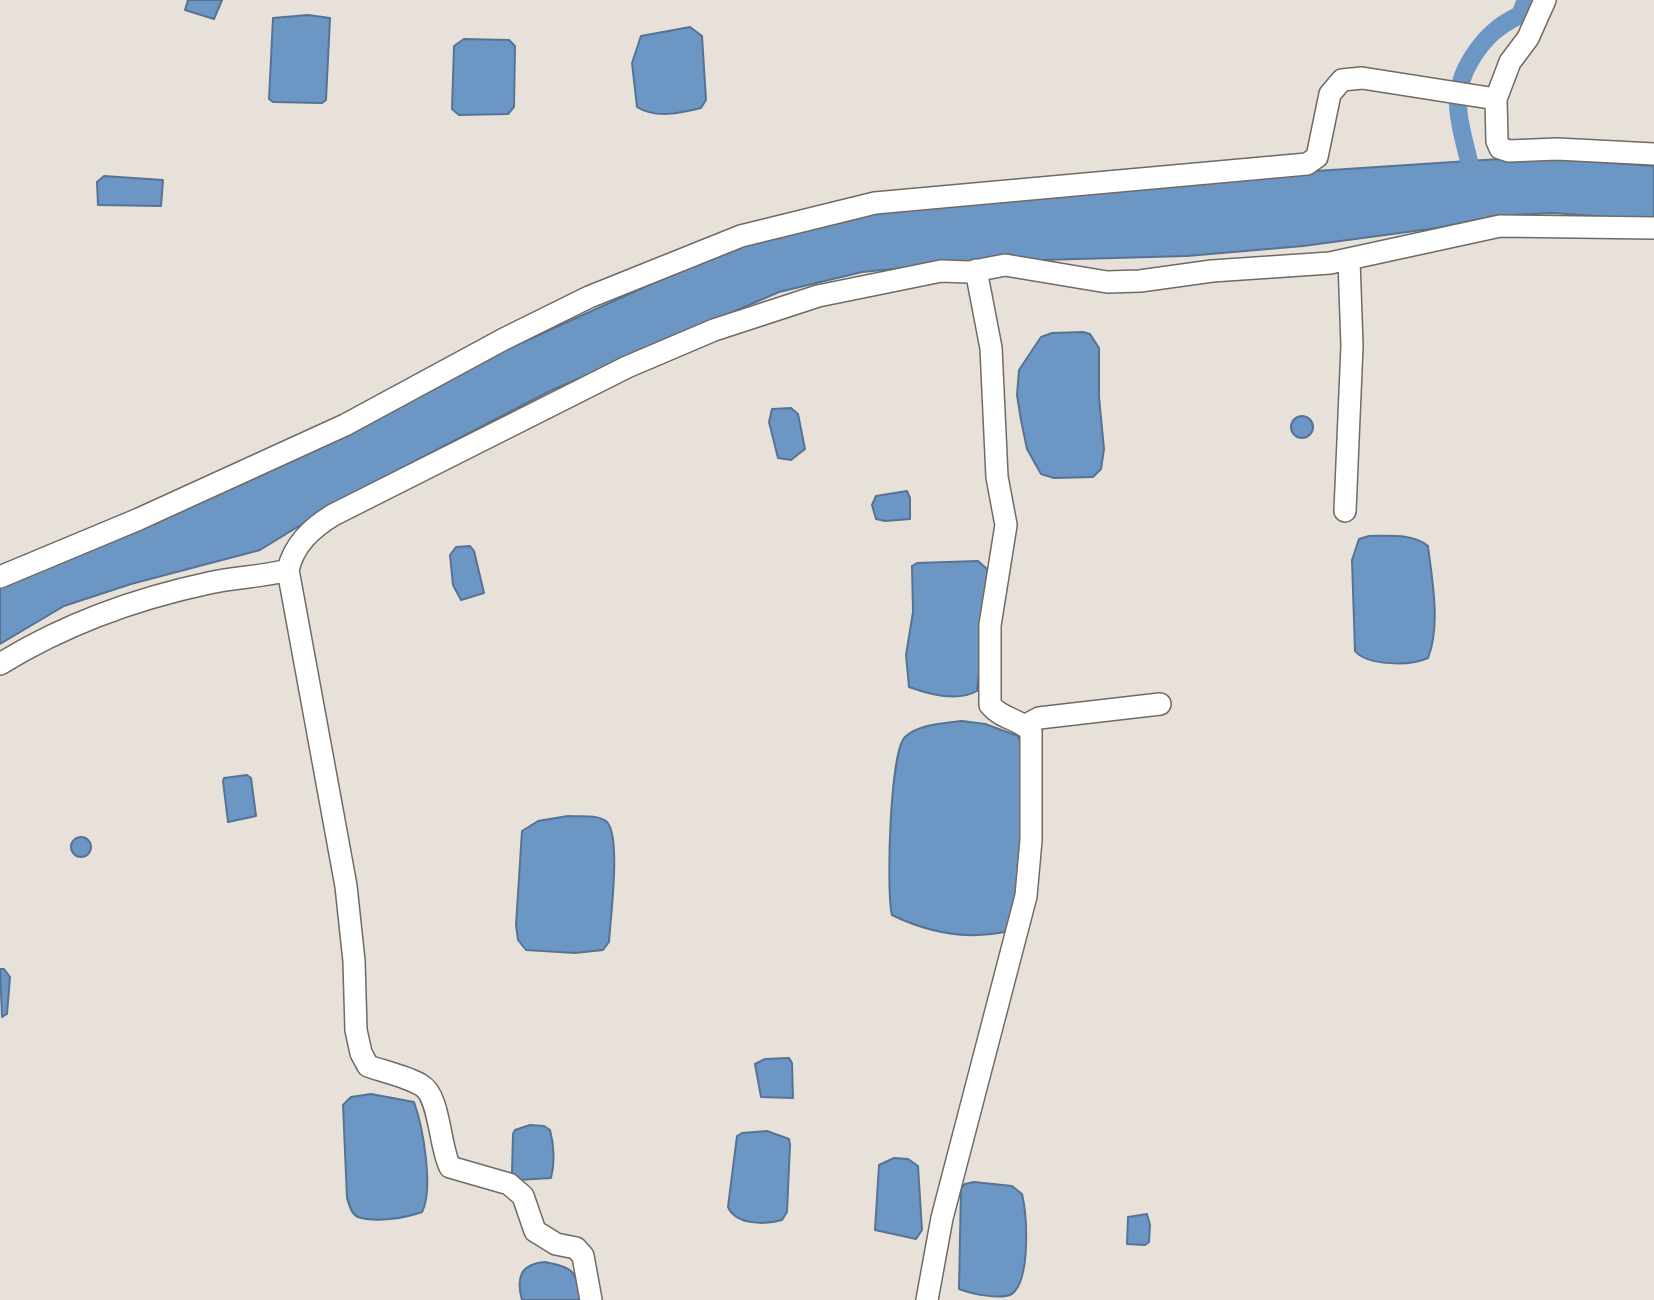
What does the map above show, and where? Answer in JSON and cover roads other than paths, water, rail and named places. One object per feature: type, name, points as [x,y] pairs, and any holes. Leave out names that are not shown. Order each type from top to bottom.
[{"type":"street","points":[[1545,0],[1528,38],[1489,98],[1500,148],[1509,151],[1557,149],[1654,154]]},
{"type":"street","points":[[0,577],[139,519],[345,425],[504,339],[589,297],[741,236],[875,203],[1253,167],[1297,167],[1317,157],[1330,94],[1342,80],[1362,78],[1489,98]]},
{"type":"street","points":[[591,1300],[583,1256],[576,1248],[556,1244],[535,1231],[523,1196],[509,1184],[450,1167],[441,1145],[434,1097],[423,1086],[368,1066],[361,1053],[356,1030],[354,961],[346,886],[288,570],[291,556],[314,527],[639,362],[713,330],[818,296],[941,271],[976,270],[1006,265],[1107,282],[1140,282],[1212,271],[1349,260],[1500,226],[1654,228]]},
{"type":"street","points":[[1345,511],[1352,346],[1349,260]]},
{"type":"street","points":[[928,1300],[942,1218],[1026,896],[1031,840],[1031,731],[1026,725],[1000,716],[990,705],[990,625],[1006,525],[997,477],[990,348],[976,270]]},
{"type":"street","points":[[0,664],[33,642],[105,611],[210,582],[268,576],[288,570]]},
{"type":"street","points":[[1026,725],[1039,719],[1160,704]]},
{"type":"water","points":[[188,0],[222,0],[214,19],[185,10]]},
{"type":"water","points":[[308,15],[330,18],[326,100],[322,103],[273,102],[269,99],[273,18]]},
{"type":"water","points":[[690,27],[702,36],[706,100],[701,108],[660,114],[637,107],[632,63],[641,36]]},
{"type":"water","points":[[464,39],[509,40],[515,46],[514,107],[508,114],[459,115],[452,109],[454,46]]},
{"type":"water","points":[[1530,157],[1654,166],[1654,220],[1552,213],[1495,216],[1437,228],[1303,246],[1187,256],[969,262],[862,272],[779,292],[550,391],[348,496],[260,550],[131,584],[64,606],[0,644],[0,579],[766,232],[933,196]]},
{"type":"water","points":[[104,176],[163,180],[161,206],[98,205],[97,182]]},
{"type":"water","points":[[1052,333],[1090,334],[1099,348],[1099,397],[1104,449],[1101,469],[1093,477],[1054,478],[1041,474],[1027,449],[1017,395],[1019,370],[1041,337]]},
{"type":"water","points":[[791,408],[798,414],[805,449],[791,460],[778,458],[769,422],[772,409]]},
{"type":"water","points":[[1298,416],[1306,416],[1313,423],[1313,431],[1306,438],[1298,438],[1291,431],[1291,423]]},
{"type":"water","points":[[907,491],[910,498],[910,519],[876,519],[872,505],[876,496]]},
{"type":"water","points":[[1369,536],[1408,537],[1428,546],[1435,617],[1428,658],[1411,662],[1379,662],[1369,660],[1355,651],[1352,560],[1359,539]]},
{"type":"water","points":[[470,546],[474,551],[484,593],[461,600],[453,585],[450,555],[456,547]]},
{"type":"water","points":[[978,561],[987,569],[988,578],[977,691],[952,696],[909,687],[906,655],[913,612],[912,566],[917,563]]},
{"type":"water","points":[[962,721],[985,724],[1018,736],[1021,745],[1021,866],[1013,912],[1005,932],[976,935],[947,933],[892,915],[889,879],[891,823],[900,748],[905,737],[917,729]]},
{"type":"water","points":[[247,775],[251,778],[256,816],[228,822],[224,778]]},
{"type":"water","points":[[568,816],[597,817],[606,821],[611,829],[614,859],[609,942],[603,950],[575,953],[526,950],[518,940],[516,925],[522,831],[538,821]]},
{"type":"water","points":[[81,837],[88,840],[91,847],[88,854],[81,857],[74,854],[71,847],[74,840]]},
{"type":"water","points":[[0,969],[4,969],[10,977],[7,1014],[2,1017]]},
{"type":"water","points":[[789,1058],[792,1063],[793,1098],[761,1097],[755,1064],[765,1059]]},
{"type":"water","points":[[371,1094],[414,1102],[424,1142],[427,1174],[422,1212],[399,1218],[373,1220],[358,1217],[351,1209],[347,1198],[343,1105],[351,1097]]},
{"type":"water","points":[[530,1125],[544,1126],[550,1130],[554,1154],[551,1178],[518,1180],[512,1172],[513,1134],[515,1130]]},
{"type":"water","points":[[767,1131],[789,1139],[787,1212],[782,1220],[752,1222],[737,1217],[728,1207],[737,1136],[742,1133]]},
{"type":"water","points":[[894,1158],[908,1159],[918,1166],[922,1230],[916,1239],[875,1230],[879,1165]]},
{"type":"water","points":[[974,1182],[1012,1186],[1022,1194],[1026,1231],[1025,1261],[1018,1286],[1007,1296],[986,1296],[959,1289],[961,1188]]},
{"type":"water","points":[[1147,1214],[1150,1225],[1149,1242],[1145,1245],[1127,1244],[1128,1217]]},
{"type":"water","points":[[545,1262],[562,1266],[572,1272],[580,1300],[522,1300],[520,1279],[525,1269]]},
{"type":"waterway","points":[[1473,183],[1459,120],[1459,90],[1463,75],[1487,38],[1499,27],[1520,15],[1526,0]]}]
